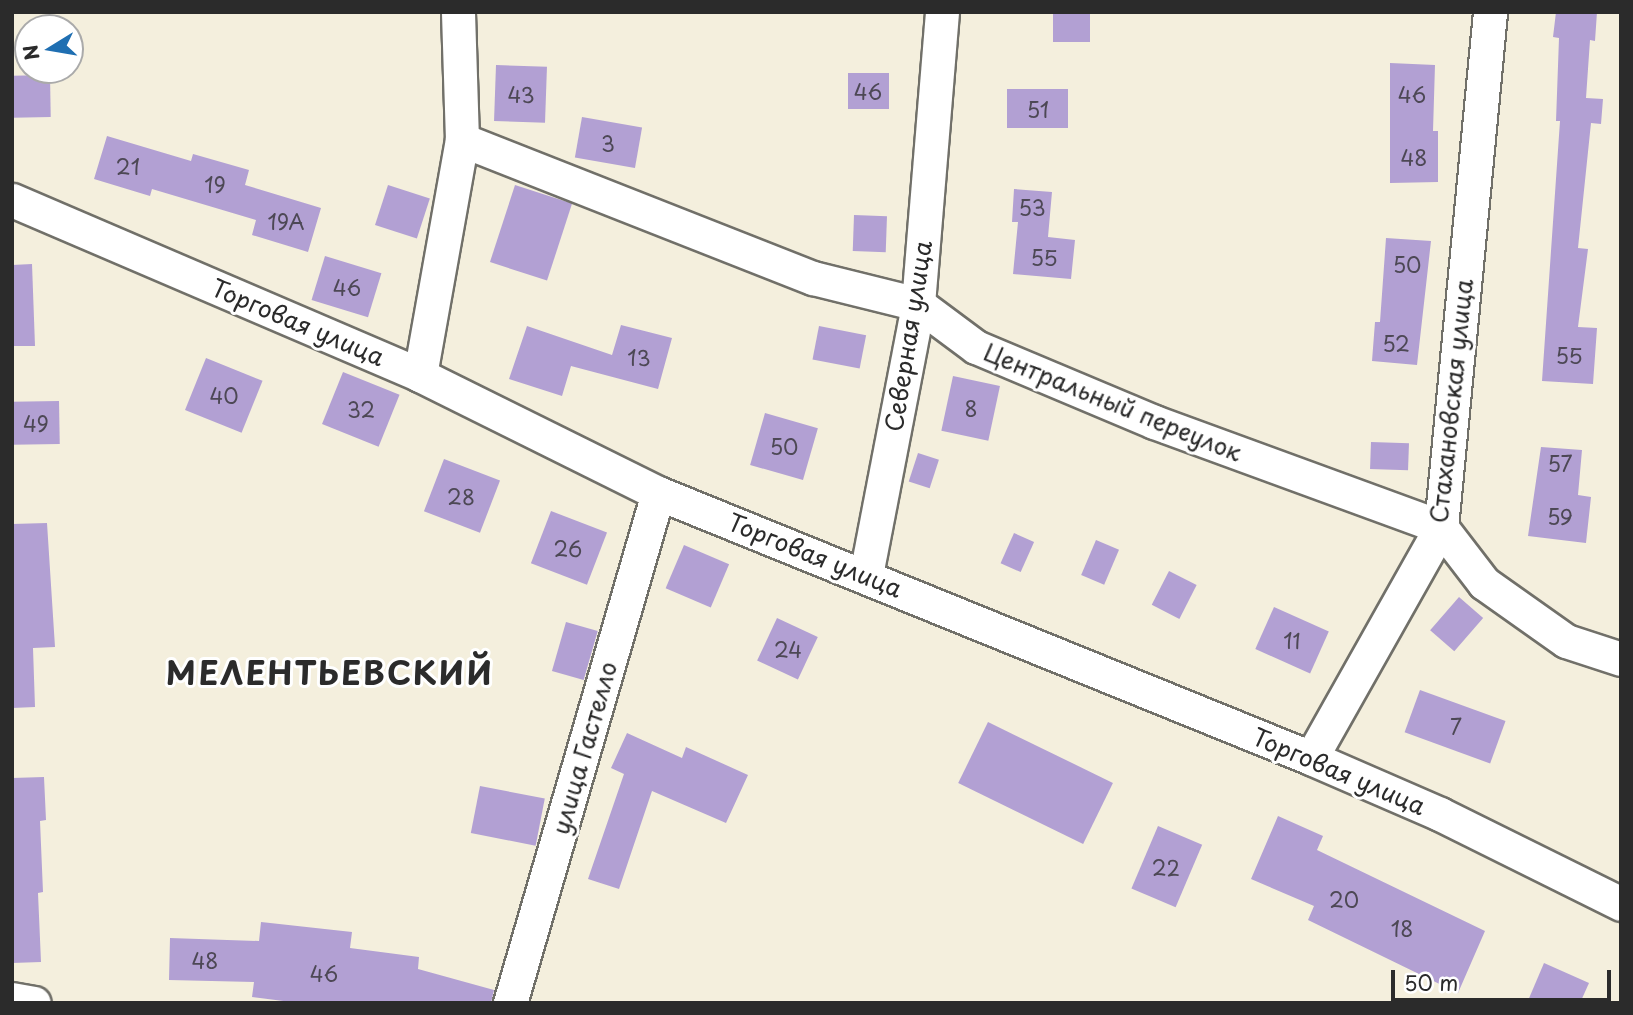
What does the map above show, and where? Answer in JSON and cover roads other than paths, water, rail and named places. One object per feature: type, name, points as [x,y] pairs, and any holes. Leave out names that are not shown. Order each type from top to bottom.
[{"type":"street","points":[[420,375],[462,140],[458,12]]},
{"type":"street","name":"Северная улица","points":[[866,575],[918,303],[942,12]]},
{"type":"street","name":"Стахановская улица","points":[[1311,758],[1441,527],[1490,12]]},
{"type":"street","name":"Центральный переулок","points":[[462,140],[813,278],[918,303],[976,347],[1154,422],[1441,527]]},
{"type":"street","name":"Торговая улица","points":[[12,200],[420,375],[658,493],[866,575],[1311,758],[1440,814],[1621,904]]},
{"type":"street","name":"улица Гастелло","points":[[510,1003],[658,493]]},
{"type":"street","points":[[1441,527],[1484,583],[1566,641],[1621,659]]},
{"type":"street","points":[[12,999],[34,1003]]},
{"type":"district","name":"МЕЛЕНТЬЕВСКИЙ","points":[[330,672]]}]
